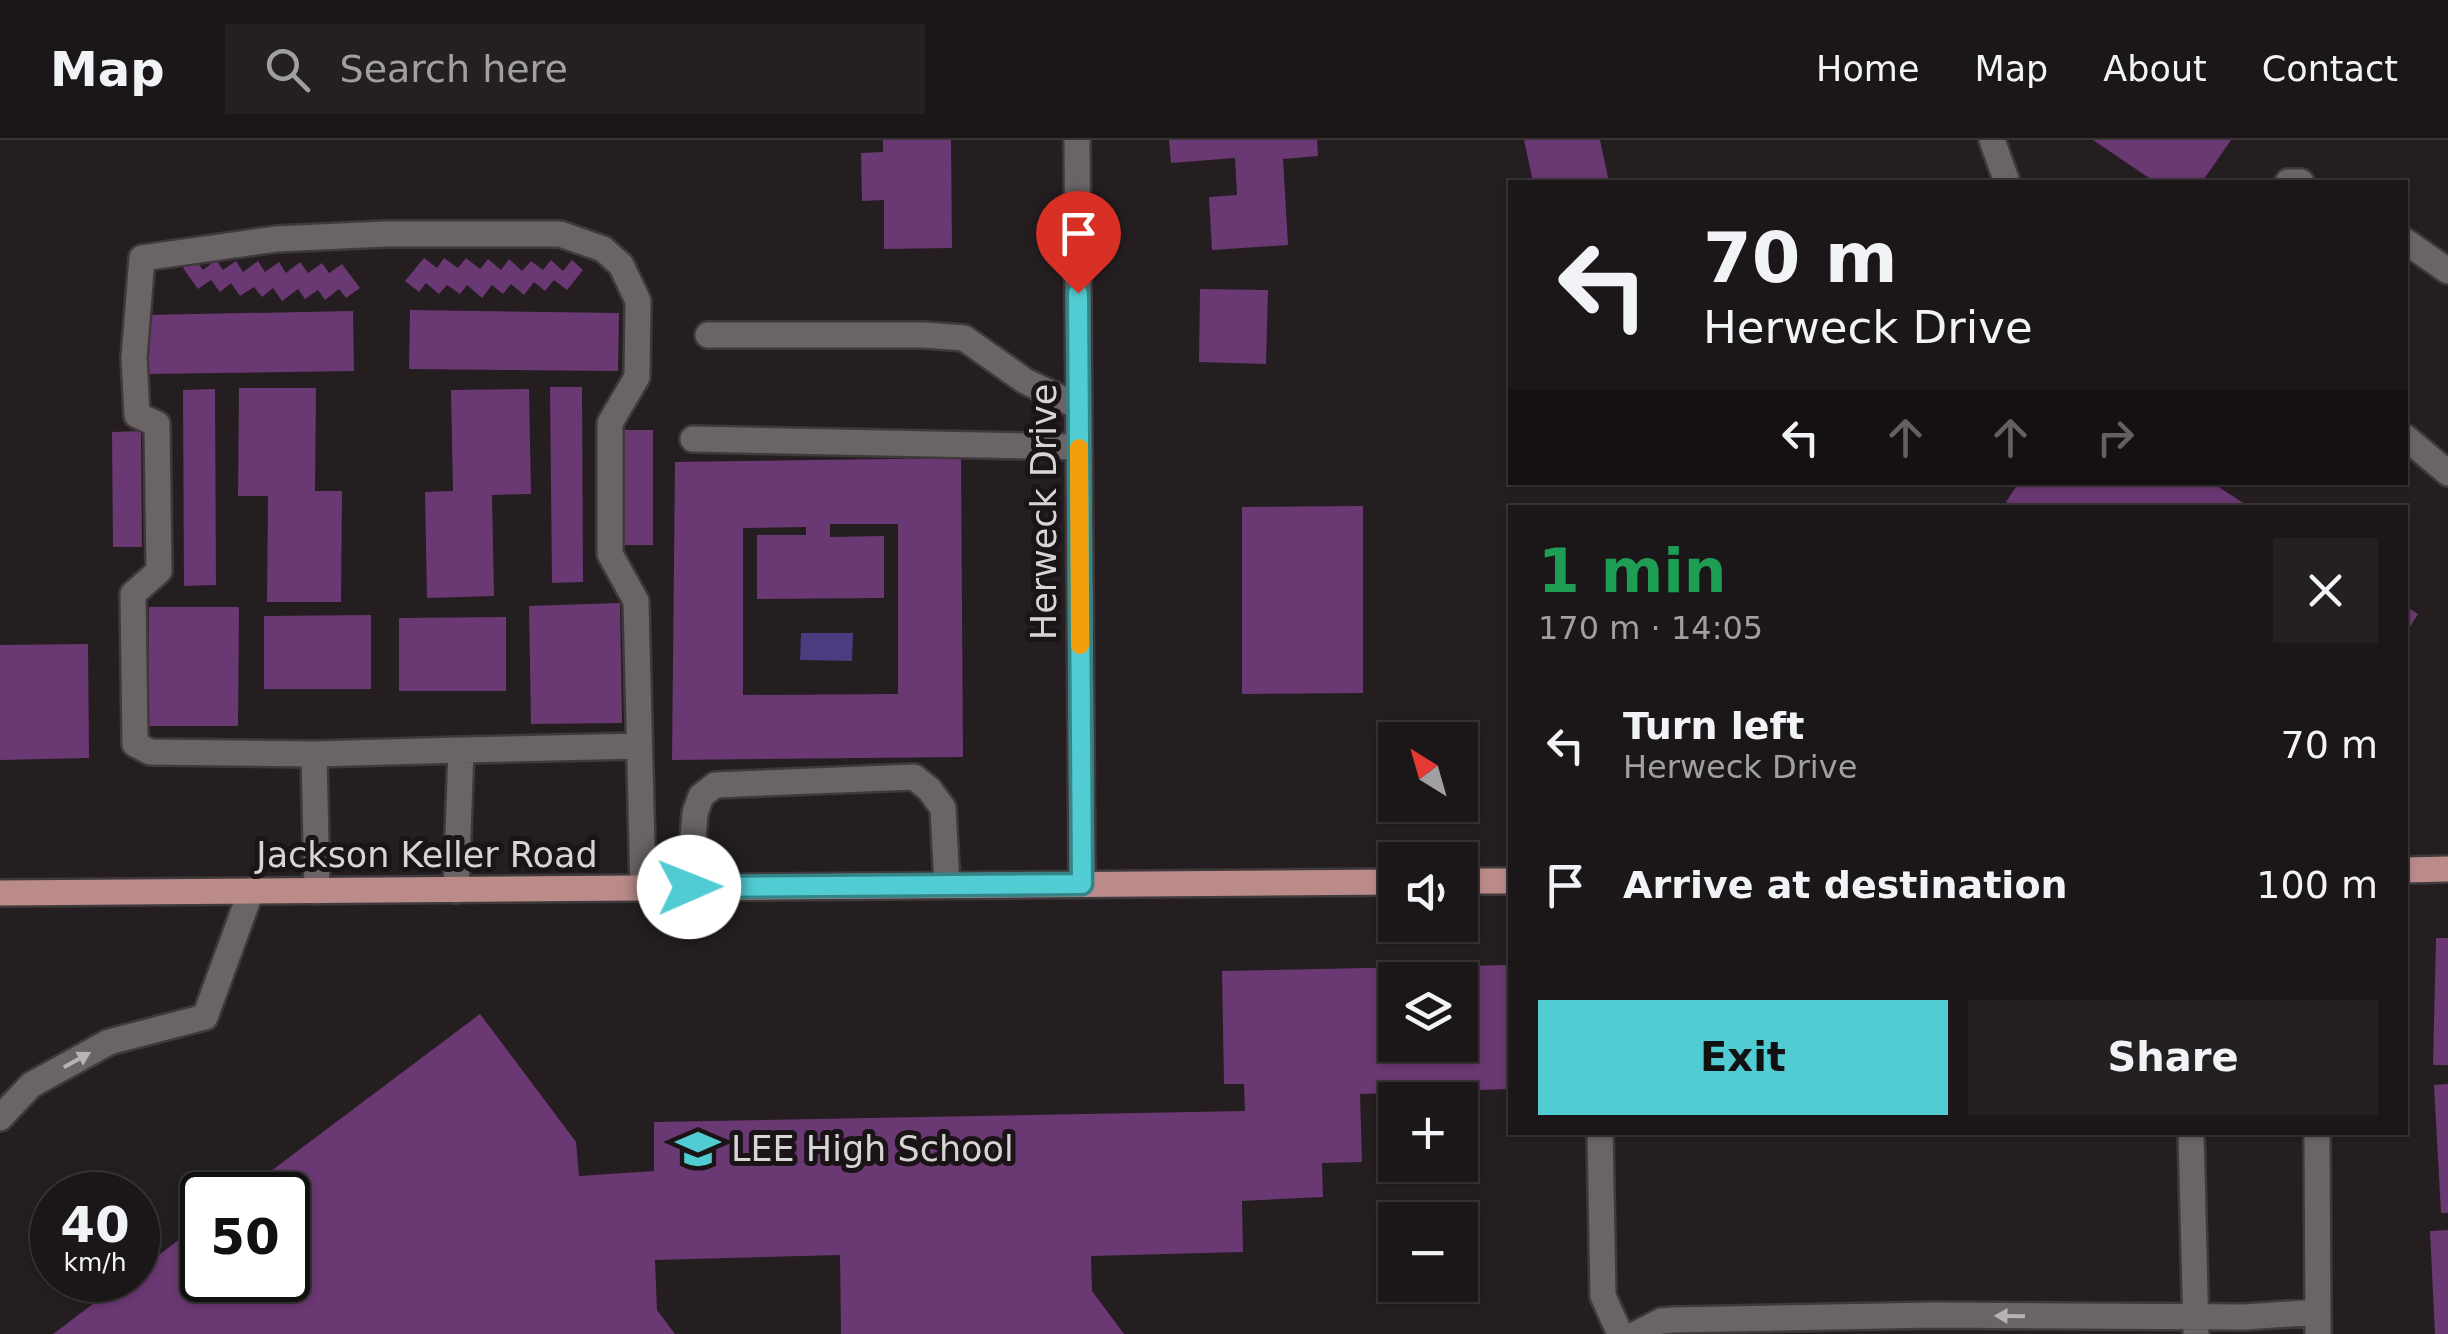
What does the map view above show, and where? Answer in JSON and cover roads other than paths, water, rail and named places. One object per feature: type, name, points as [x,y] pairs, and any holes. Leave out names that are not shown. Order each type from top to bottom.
[{"type":"main road","points":[[2408,870],[2448,868]]},
{"type":"main road","points":[[1478,882],[1508,881]]},
{"type":"main road","name":"Jackson Keller Road","points":[[0,893],[1378,882]]},
{"type":"street","name":"Herweck Drive","points":[[1077,140],[1082,884]]},
{"type":"street","points":[[1992,140],[2005,180]]},
{"type":"street","points":[[639,746],[314,754],[150,752],[135,744],[133,594],[159,571],[157,424],[138,416],[135,377],[142,258],[276,239],[385,234],[560,234],[603,249],[621,265],[638,301],[637,377],[610,423],[610,554],[636,601],[642,888]]},
{"type":"street","points":[[2408,242],[2448,271]]},
{"type":"street","points":[[708,335],[924,334],[964,338],[1025,381],[1078,407]]},
{"type":"street","points":[[692,439],[1079,447]]},
{"type":"street","points":[[2408,440],[2448,474]]},
{"type":"street","points":[[456,890],[462,750]]},
{"type":"street","points":[[314,754],[317,891]]},
{"type":"street","points":[[689,887],[695,814],[701,796],[715,784],[914,777],[943,808],[947,885]]},
{"type":"street","points":[[0,1118],[31,1085],[109,1042],[205,1017],[251,891]]},
{"type":"street","points":[[1600,1135],[1603,1296],[1620,1334]]},
{"type":"street","points":[[2191,1135],[2196,1326]]},
{"type":"street","points":[[1636,1334],[1660,1321],[1674,1320],[1934,1315],[2196,1326],[2318,1323],[2317,1135]]},
{"type":"place","name":"LEE High School","points":[[698,1149]]}]
